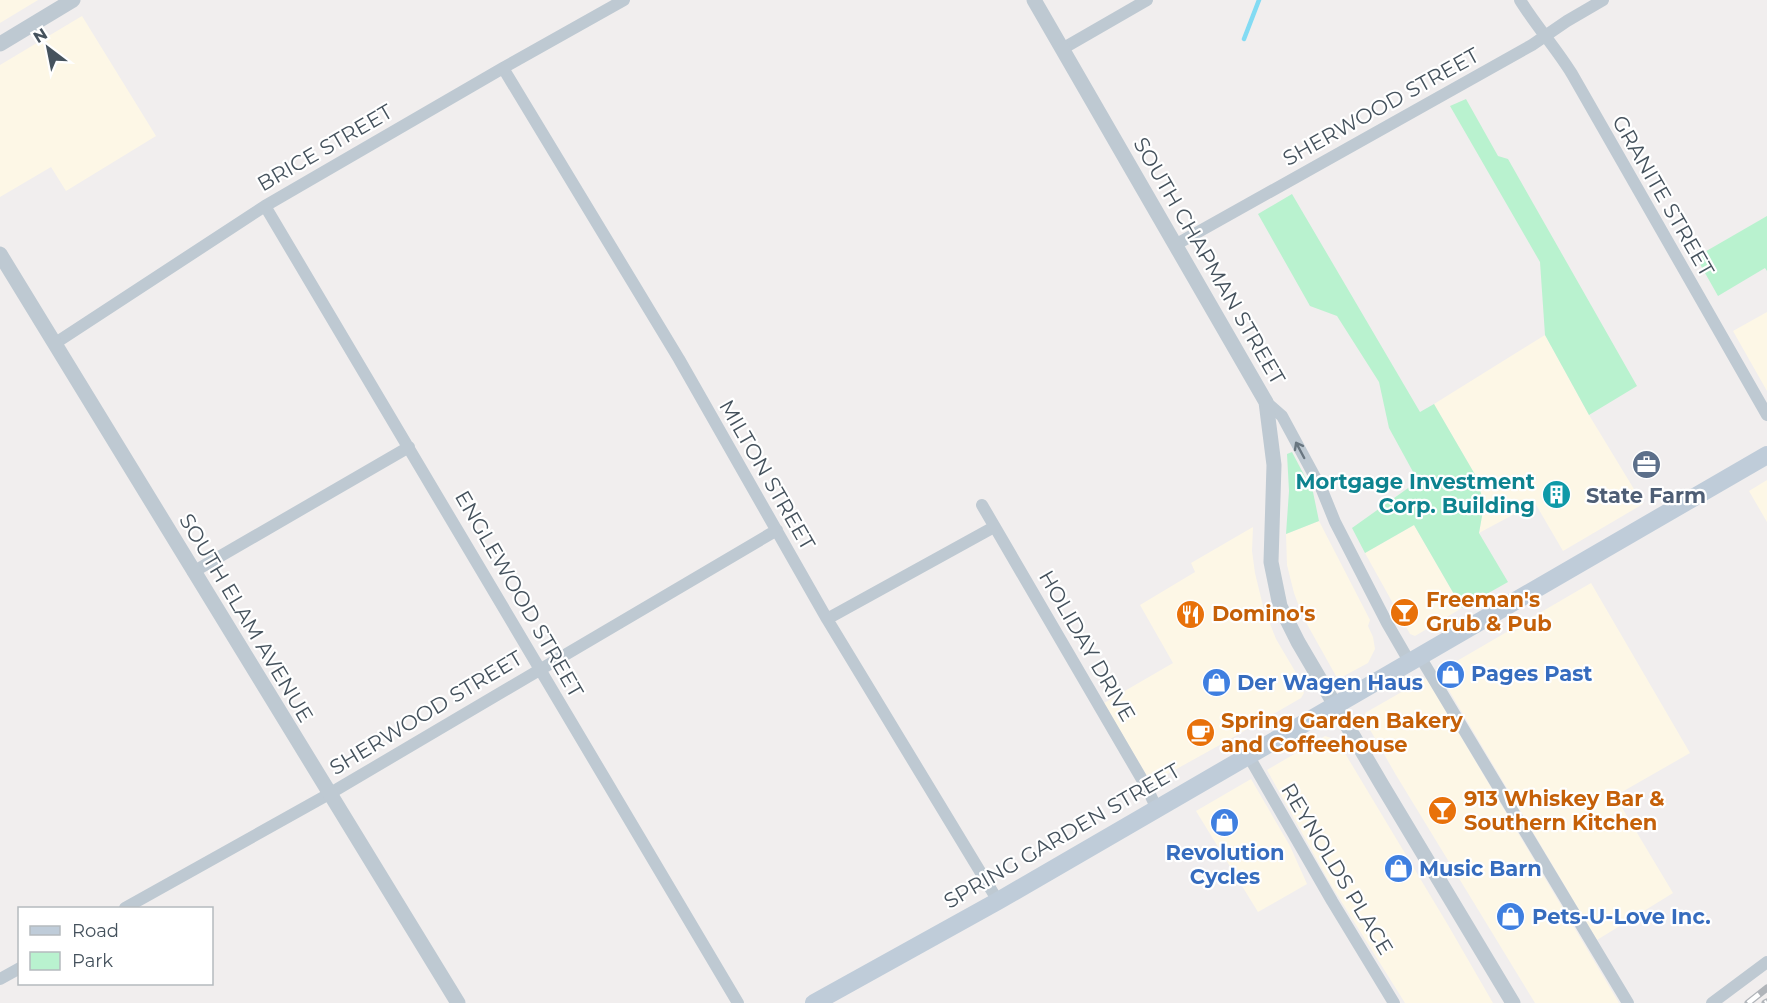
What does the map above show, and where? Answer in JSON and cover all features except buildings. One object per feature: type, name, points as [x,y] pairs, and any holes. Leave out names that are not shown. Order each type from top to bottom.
[{"type":"main road","name":"SPRING GARDEN STREET","points":[[824,1001],[1767,455]]},
{"type":"street","points":[[0,44],[73,0]]},
{"type":"street","name":"BRICE STREET","points":[[54,344],[265,206],[624,0]]},
{"type":"street","name":"SOUTH CHAPMAN STREET","points":[[1034,0],[1266,402],[1272,434],[1274,465],[1271,551],[1273,579],[1280,606],[1288,623],[1513,1003]]},
{"type":"street","points":[[1062,49],[1147,0]]},
{"type":"street","name":"GRANITE STREET","points":[[1520,0],[1572,74],[1767,415]]},
{"type":"street","name":"SHERWOOD STREET","points":[[1175,245],[1532,45],[1603,0]]},
{"type":"street","name":"MILTON STREET","points":[[503,68],[679,359],[827,619],[998,901]]},
{"type":"street","name":"ENGLEWOOD STREET","points":[[265,206],[738,1003]]},
{"type":"street","name":"SOUTH ELAM AVENUE","points":[[0,254],[328,794],[458,1003]]},
{"type":"street","points":[[1266,402],[1282,416],[1322,490],[1335,522],[1414,658],[1628,1003]]},
{"type":"street","points":[[193,572],[409,447]]},
{"type":"street","name":"HOLIDAY DRIVE","points":[[982,506],[1156,807]]},
{"type":"street","points":[[827,619],[994,526]]},
{"type":"street","name":"SHERWOOD STREET","points":[[129,907],[328,794],[777,530]]},
{"type":"street","name":"REYNOLDS PLACE","points":[[1248,755],[1332,902],[1394,1003]]},
{"type":"street","points":[[1712,1003],[1767,962]]},
{"type":"street","points":[[0,979],[18,969]]},
{"type":"shaded area","points":[[0,0],[38,0],[0,23]]},
{"type":"shaded area","points":[[82,16],[156,136],[66,191],[51,167],[0,197],[0,65]]},
{"type":"shaded area","points":[[1767,312],[1767,391],[1733,331]]},
{"type":"shaded area","points":[[1545,335],[1589,415],[1643,504],[1563,551],[1535,503],[1479,533],[1484,505],[1477,478],[1434,404]]},
{"type":"shaded area","points":[[1767,480],[1767,522],[1749,491]]},
{"type":"shaded area","points":[[1319,521],[1370,620],[1368,626],[1375,649],[1368,663],[1342,677],[1336,676],[1303,617],[1287,565],[1286,534]]},
{"type":"shaded area","points":[[1414,525],[1462,608],[1415,636],[1410,634],[1365,553]]},
{"type":"shaded area","points":[[1253,527],[1252,551],[1263,606],[1276,639],[1299,678],[1304,693],[1301,698],[1218,746],[1155,781],[1150,781],[1104,703],[1173,663],[1140,605],[1195,572],[1191,563]]},
{"type":"shaded area","points":[[1591,583],[1690,753],[1615,796],[1673,893],[1597,940],[1438,672]]},
{"type":"shaded area","points":[[1426,678],[1619,1003],[1535,1003],[1396,775],[1365,721],[1365,713]]},
{"type":"shaded area","points":[[1325,736],[1337,740],[1493,1003],[1405,1003],[1331,885],[1267,770]]},
{"type":"shaded area","points":[[1251,779],[1290,846],[1307,884],[1258,912],[1196,811]]},
{"type":"green space","points":[[1466,99],[1498,156],[1508,159],[1637,386],[1589,415],[1545,335],[1540,262],[1450,106]]},
{"type":"green space","points":[[1292,194],[1420,412],[1434,404],[1477,478],[1484,505],[1479,533],[1508,582],[1462,608],[1414,525],[1365,553],[1352,528],[1418,481],[1389,428],[1379,382],[1337,316],[1310,306],[1258,214]]},
{"type":"green space","points":[[1767,216],[1767,271],[1765,268],[1718,296],[1696,257]]},
{"type":"green space","points":[[1292,452],[1313,492],[1319,521],[1286,534],[1289,491],[1287,454]]},
{"type":"waterway","points":[[1244,39],[1259,0]]},
{"type":"railway","points":[[1748,1003],[1767,988]]},
{"type":"place","name":"State Farm","points":[[1646,465]]},
{"type":"place","name":"Mortgage Investment Corp. Building","points":[[1556,494]]},
{"type":"place","name":"Freeman's Grub & Pub","points":[[1405,612]]},
{"type":"place","name":"Domino's","points":[[1191,614]]},
{"type":"place","name":"Pages Past","points":[[1450,674]]},
{"type":"place","name":"Der Wagen Haus","points":[[1216,683]]},
{"type":"place","name":"Spring Garden Bakery and Coffeehouse","points":[[1200,733]]},
{"type":"place","name":"913 Whiskey Bar & Southern Kitchen","points":[[1443,811]]},
{"type":"place","name":"Revolution Cycles","points":[[1225,822]]},
{"type":"place","name":"Music Barn","points":[[1398,869]]},
{"type":"place","name":"Pets-U-Love Inc.","points":[[1511,917]]}]
